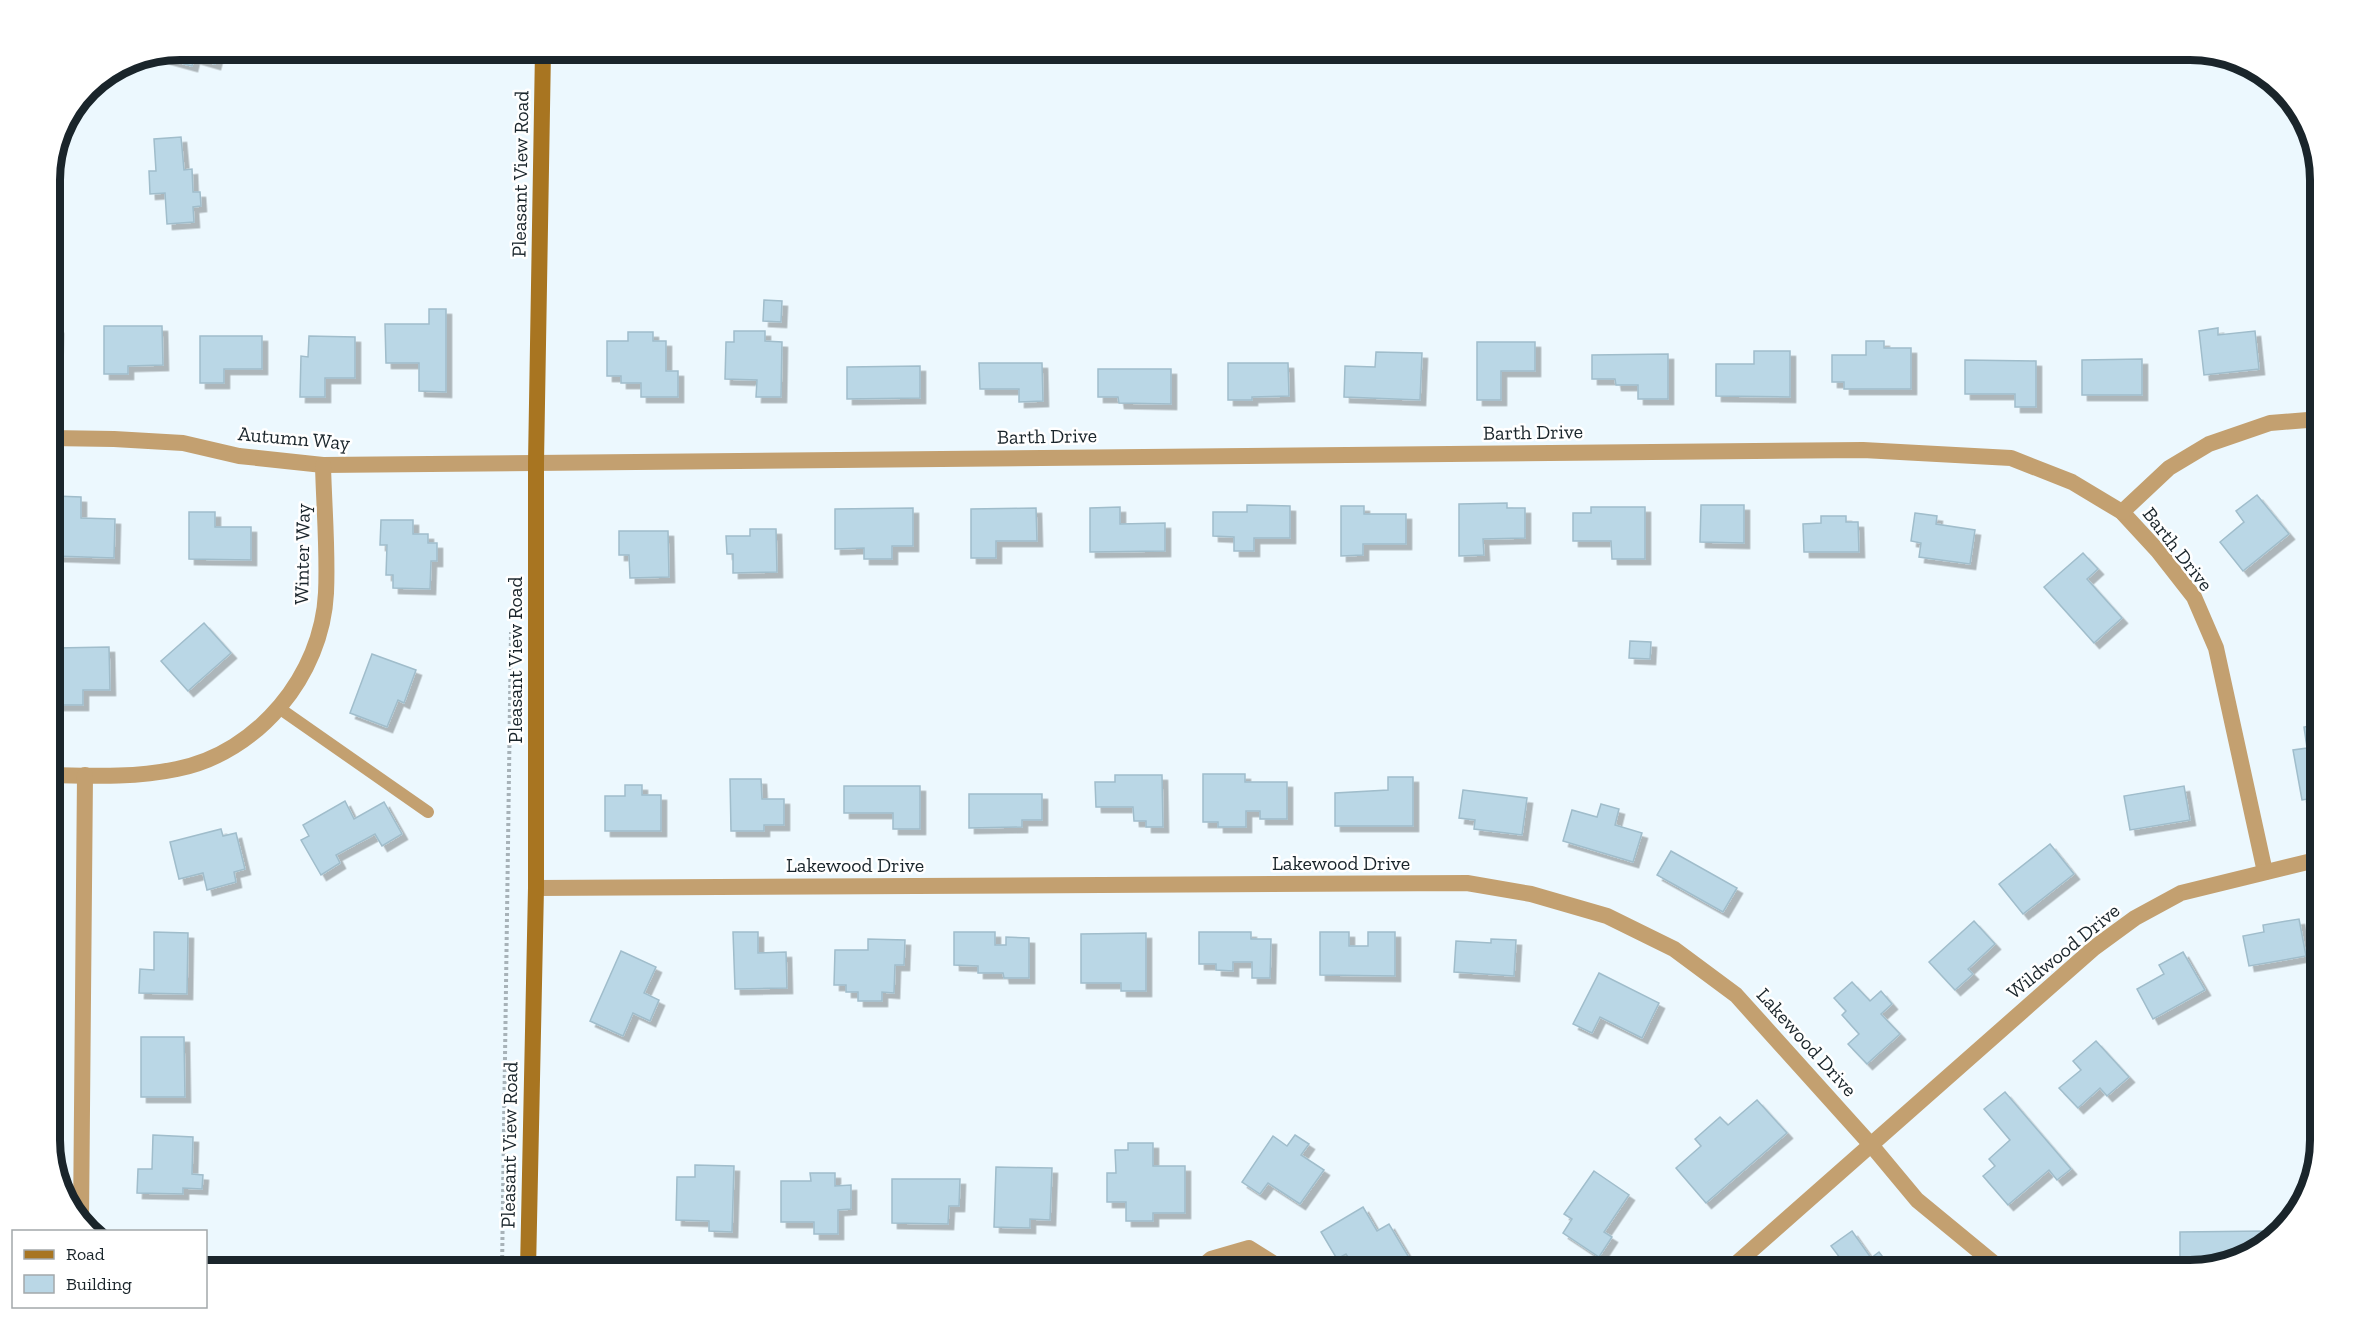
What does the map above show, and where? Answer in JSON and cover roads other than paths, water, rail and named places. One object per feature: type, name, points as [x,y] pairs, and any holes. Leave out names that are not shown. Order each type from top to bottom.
[{"type":"main road","name":"Pleasant View Road","points":[[528,1260],[536,888],[536,462],[543,60]]},
{"type":"street","points":[[2122,512],[2169,468],[2209,444],[2270,423],[2310,420]]},
{"type":"street","name":"Autumn Way","points":[[60,438],[183,443],[239,456],[323,465],[536,462]]},
{"type":"street","name":"Barth Drive","points":[[536,462],[1873,450],[2011,458],[2072,482],[2122,512],[2158,550],[2193,597],[2216,648],[2265,872]]},
{"type":"street","name":"Winter Way","points":[[60,775],[131,775],[178,769],[214,758],[248,737],[279,708],[305,672],[318,635],[326,595],[323,465]]},
{"type":"street","points":[[81,1208],[85,775]]},
{"type":"street","name":"Wildwood Drive","points":[[1741,1260],[2094,948],[2135,918],[2181,893],[2310,861]]},
{"type":"street","name":"Lakewood Drive","points":[[536,888],[1467,883],[1531,894],[1607,916],[1674,949],[1736,995],[1872,1146],[1917,1200],[1989,1260]]},
{"type":"street","points":[[1210,1260],[1249,1248],[1268,1260]]},
{"type":"lane","points":[[279,708],[428,812]]}]
